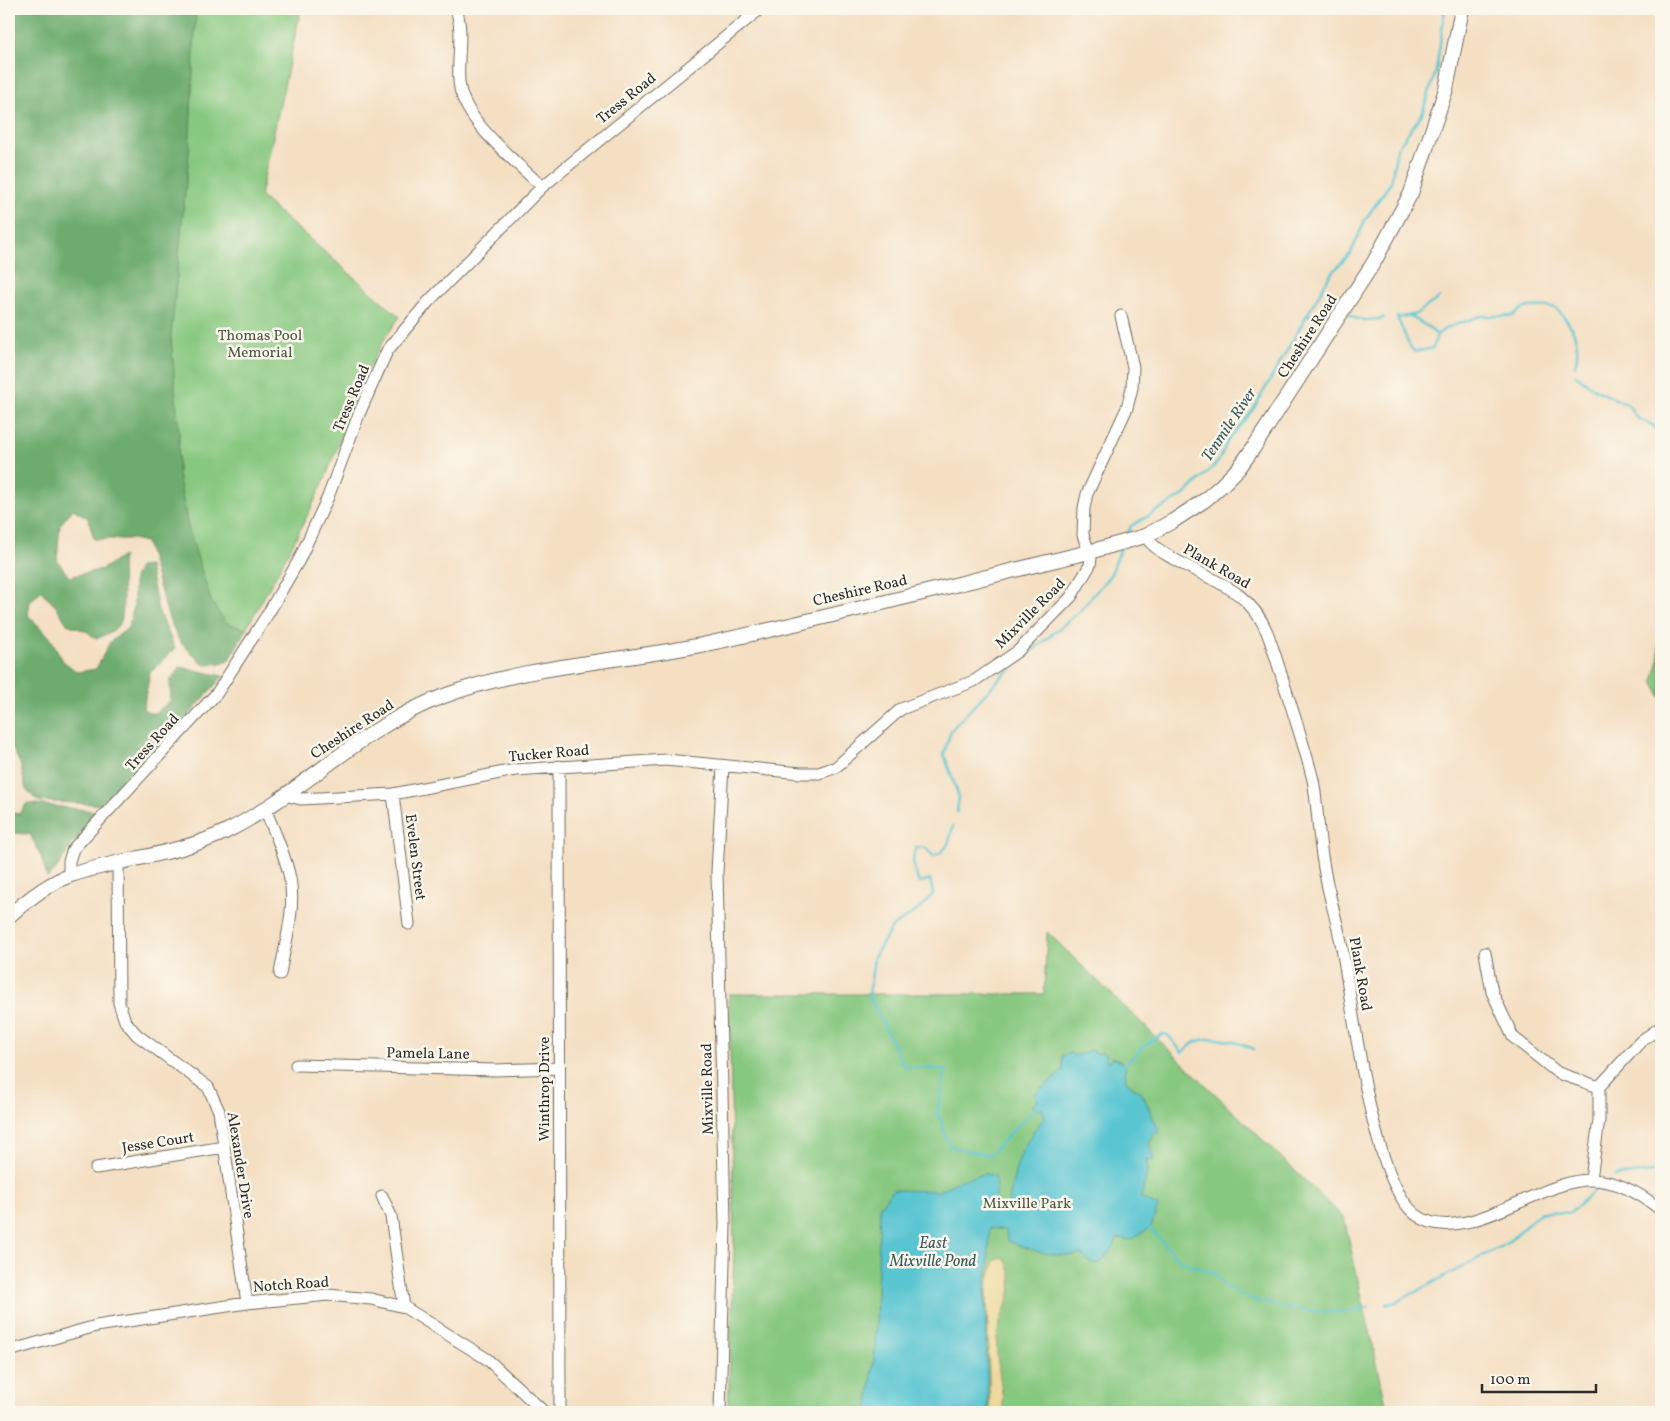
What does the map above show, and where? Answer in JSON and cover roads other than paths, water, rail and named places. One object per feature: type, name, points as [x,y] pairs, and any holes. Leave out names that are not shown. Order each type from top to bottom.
[{"type":"main road","name":"Cheshire Road","points":[[9,916],[32,896],[69,876],[186,848],[226,831],[265,809],[374,730],[441,697],[482,683],[709,643],[1089,552],[1145,536],[1173,522],[1205,500],[1239,468],[1309,364],[1391,233],[1411,193],[1443,98],[1462,9]]},
{"type":"street","points":[[456,9],[460,19],[459,82],[462,98],[479,124],[542,187]]},
{"type":"street","name":"Tress Road","points":[[69,876],[69,861],[73,850],[217,693],[269,612],[299,560],[328,497],[359,414],[387,351],[428,302],[542,187],[760,9]]},
{"type":"street","points":[[1089,552],[1082,535],[1084,508],[1094,477],[1127,408],[1132,388],[1133,367],[1121,316]]},
{"type":"street","name":"Plank Road","points":[[1145,536],[1150,544],[1164,553],[1242,596],[1256,610],[1267,634],[1308,763],[1316,798],[1324,872],[1341,942],[1375,1123],[1388,1172],[1404,1202],[1421,1218],[1443,1224],[1455,1223],[1485,1216],[1570,1182],[1591,1180],[1617,1184],[1640,1195],[1661,1210]]},
{"type":"street","name":"Mixville Road","points":[[819,773],[836,767],[901,709],[974,682],[1018,651],[1071,597],[1090,566],[1089,552]]},
{"type":"street","name":"Tucker Road","points":[[284,795],[301,799],[393,794],[515,770],[666,760],[801,773],[819,773]]},
{"type":"street","name":"Winthrop Drive","points":[[559,766],[560,1412]]},
{"type":"street","name":"Mixville Road","points":[[720,1412],[725,1224],[717,872],[723,766]]},
{"type":"street","name":"Evelen Street","points":[[393,794],[409,924]]},
{"type":"street","points":[[265,809],[282,848],[290,876],[292,903],[280,974]]},
{"type":"street","name":"Alexander Drive","points":[[118,864],[120,1003],[125,1021],[137,1035],[208,1087],[219,1111],[247,1303]]},
{"type":"street","points":[[1486,953],[1492,992],[1513,1037],[1558,1074],[1599,1087]]},
{"type":"street","points":[[1591,1180],[1598,1120],[1599,1087],[1641,1041],[1661,1027]]},
{"type":"street","name":"Pamela Lane","points":[[296,1065],[496,1070],[559,1068]]},
{"type":"street","name":"Jesse Court","points":[[96,1168],[224,1147]]},
{"type":"street","points":[[382,1196],[391,1216],[404,1307]]},
{"type":"street","name":"Notch Road","points":[[9,1351],[96,1326],[247,1303],[328,1296],[371,1299],[404,1307],[487,1359],[544,1412]]},
{"type":"water","name":"East Mixville Pond","points":[[1090,1050],[1099,1054],[1101,1052],[1105,1054],[1107,1061],[1111,1061],[1111,1057],[1125,1064],[1126,1081],[1143,1095],[1160,1133],[1155,1132],[1149,1143],[1154,1161],[1146,1159],[1148,1168],[1141,1198],[1158,1206],[1151,1227],[1131,1240],[1117,1238],[1114,1247],[1100,1264],[1090,1262],[1081,1254],[1053,1254],[1025,1248],[1008,1241],[1005,1230],[990,1228],[988,1271],[985,1284],[988,1412],[867,1412],[875,1350],[880,1206],[893,1190],[938,1191],[959,1181],[983,1174],[995,1175],[997,1209],[1006,1212],[1022,1152],[1027,1141],[1045,1117],[1042,1109],[1036,1110],[1032,1106],[1038,1101],[1035,1094],[1063,1071],[1062,1056],[1070,1053],[1075,1056]]},
{"type":"waterway","name":"Tenmile River","points":[[1126,536],[1131,526],[1184,495],[1218,462],[1228,440],[1253,410],[1330,275],[1351,253],[1365,220],[1391,182],[1397,148],[1422,114],[1436,71],[1445,9]]},
{"type":"waterway","points":[[1397,318],[1416,314],[1439,298]]},
{"type":"waterway","points":[[1397,317],[1410,347],[1415,352],[1433,348],[1437,335],[1446,328],[1481,316],[1513,316],[1521,309],[1532,307],[1556,308],[1571,327],[1577,342],[1575,366]]},
{"type":"waterway","points":[[1305,317],[1325,312]]},
{"type":"waterway","points":[[1348,314],[1361,320],[1384,318]]},
{"type":"waterway","points":[[1410,316],[1437,335]]},
{"type":"waterway","points":[[1576,375],[1596,390],[1628,405],[1637,418],[1654,426],[1661,437]]},
{"type":"waterway","name":"Tenmile River","points":[[957,812],[959,797],[944,754],[951,730],[1002,676],[1079,612],[1111,574],[1121,548]]},
{"type":"waterway","name":"Tenmile River","points":[[953,826],[948,845],[938,854],[933,856],[925,847],[916,848],[914,852],[913,861],[919,883],[930,879],[933,894],[918,910],[893,926],[874,957],[869,996],[904,1066],[946,1070],[937,1111],[950,1147],[989,1155],[1036,1108]]},
{"type":"waterway","points":[[1124,1065],[1147,1044],[1163,1034],[1168,1035],[1182,1052],[1196,1042],[1205,1039],[1234,1042],[1254,1049]]},
{"type":"waterway","points":[[1615,1176],[1661,1171]]},
{"type":"waterway","points":[[1386,1304],[1397,1302],[1507,1243],[1541,1212],[1570,1213],[1600,1185]]},
{"type":"waterway","points":[[1148,1226],[1177,1258],[1194,1267],[1216,1273],[1223,1284],[1251,1299],[1290,1308],[1326,1312],[1343,1312],[1369,1307]]},
{"type":"park label","name":"Thomas Pool Memorial","points":[[260,344]]},
{"type":"park label","name":"Mixville Park","points":[[1027,1203]]}]
